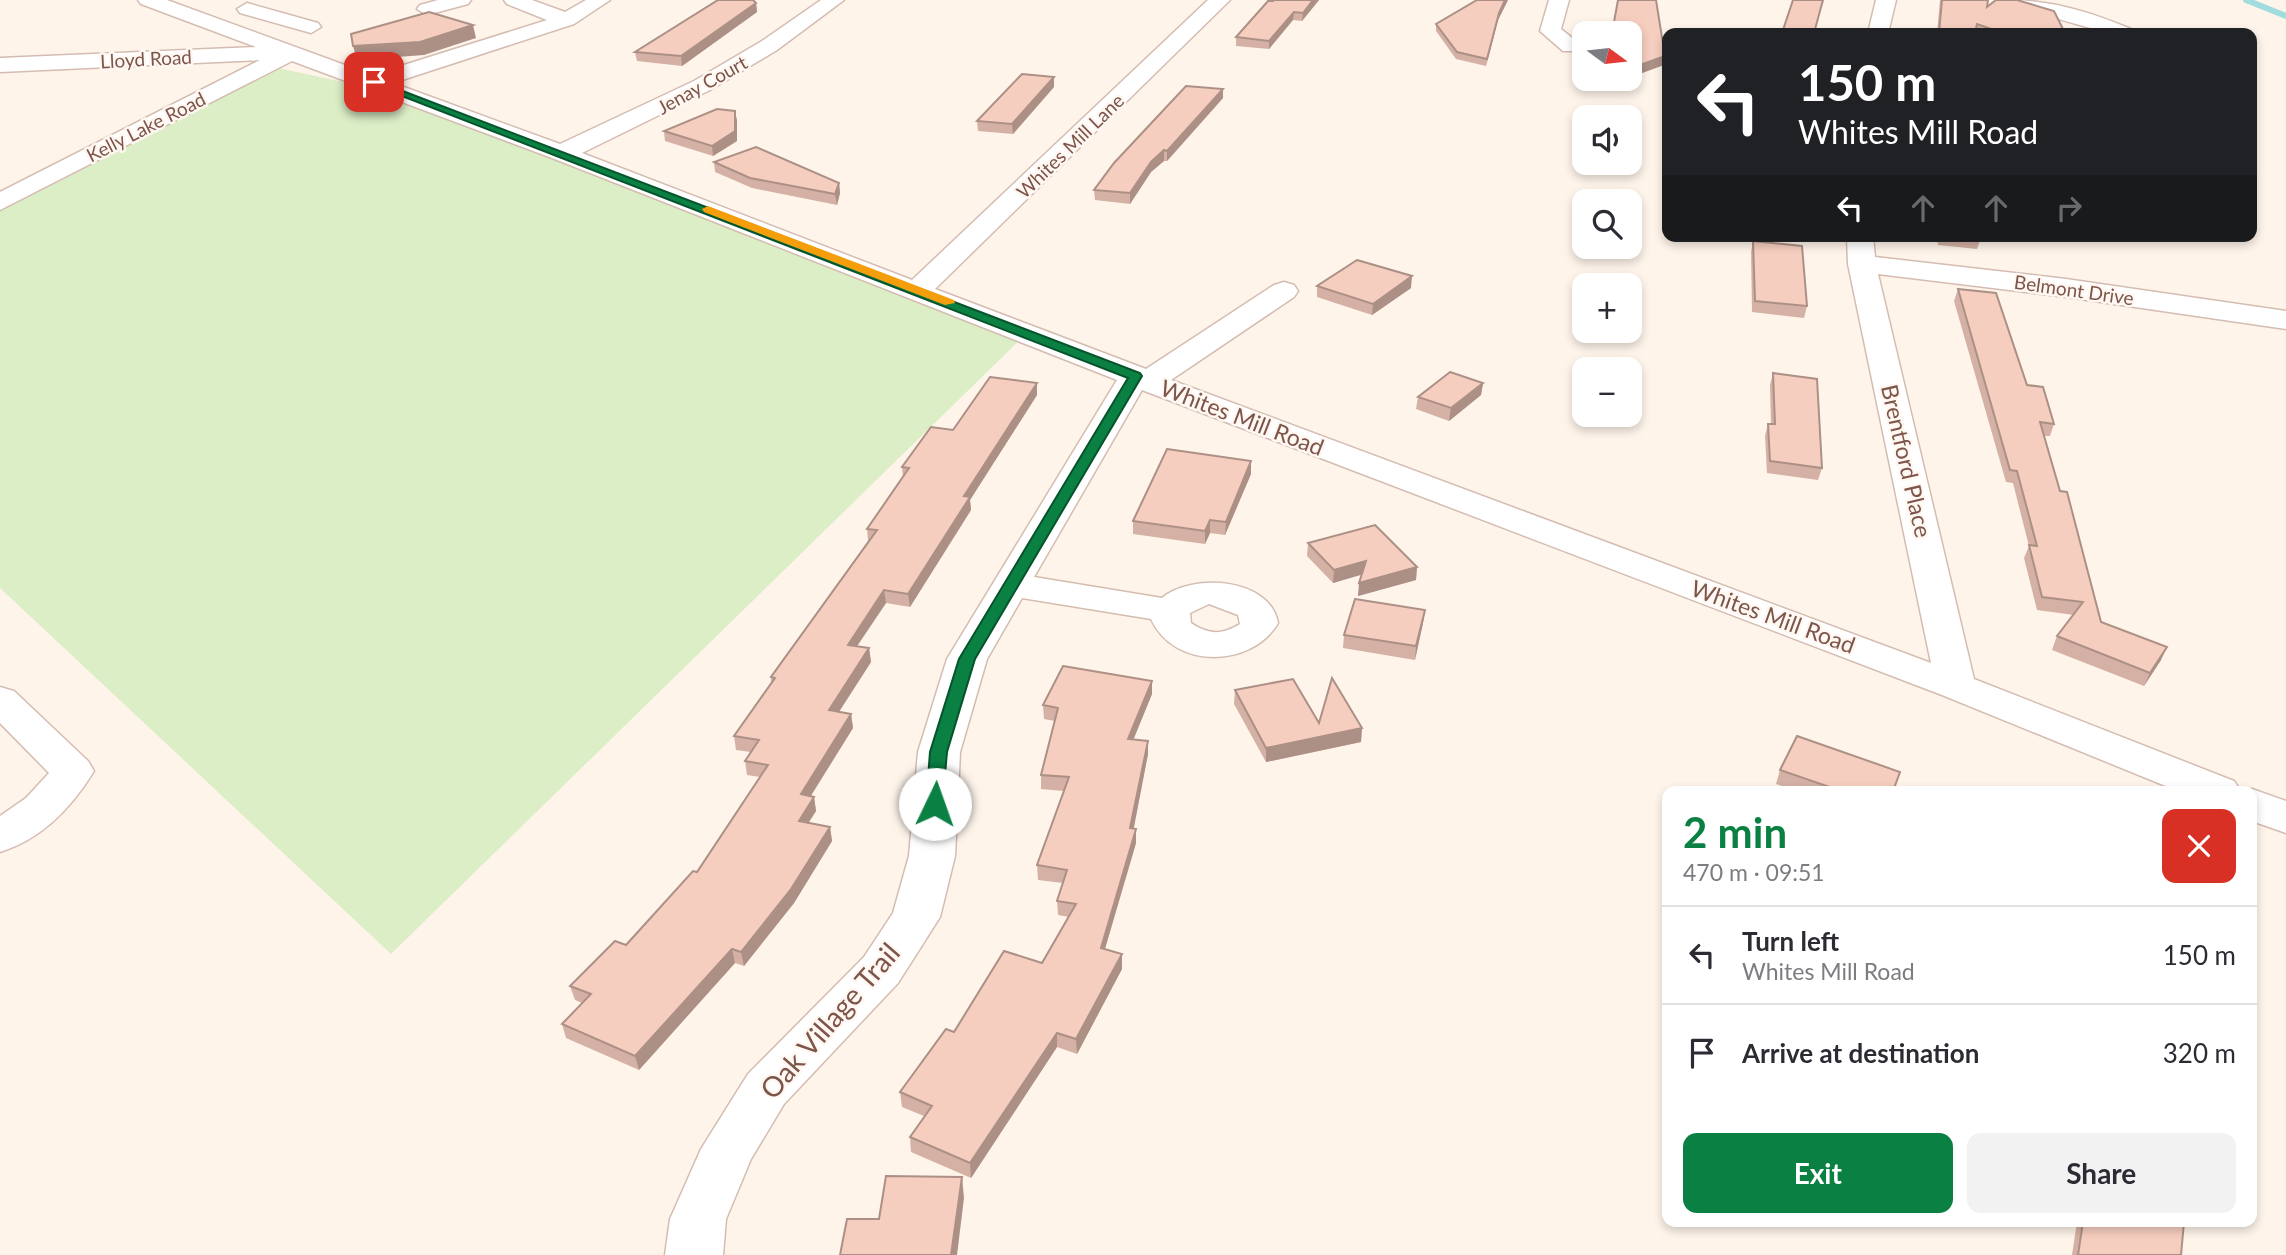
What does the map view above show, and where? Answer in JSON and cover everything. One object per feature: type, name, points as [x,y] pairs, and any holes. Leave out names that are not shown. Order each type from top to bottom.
[{"type":"street","name":"Whites Mill Road","points":[[148,0],[206,21],[302,39],[374,82],[918,290],[1142,379],[1956,685],[2208,786]]},
{"type":"street","points":[[206,21],[256,5],[285,0]]},
{"type":"street","points":[[427,9],[461,0]]},
{"type":"street","points":[[514,0],[567,20]]},
{"type":"street","points":[[374,82],[567,20],[600,0]]},
{"type":"street","name":"Jenay Court","points":[[561,153],[635,123],[743,64],[834,0]]},
{"type":"street","name":"Whites Mill Lane","points":[[918,290],[1220,0]]},
{"type":"street","points":[[1559,0],[1550,31],[1571,46]]},
{"type":"street","points":[[1879,28],[1886,0]]},
{"type":"street","points":[[2017,0],[2110,28]]},
{"type":"street","points":[[256,5],[302,39]]},
{"type":"street","name":"Lloyd Road","points":[[0,65],[302,39]]},
{"type":"street","name":"Kelly Lake Road","points":[[0,202],[302,39]]},
{"type":"street","name":"Belmont Drive","points":[[1861,250],[2066,288],[2286,320]]},
{"type":"street","name":"Brentford Place","points":[[1861,250],[1956,685]]},
{"type":"street","points":[[1142,379],[1284,292]]},
{"type":"street","name":"Oak Village Trail","points":[[694,1255],[698,1219],[728,1149],[766,1089],[881,970],[916,917],[932,856],[939,752],[967,659],[1142,379]]},
{"type":"street","points":[[1013,585],[1170,611]]},
{"type":"street","points":[[0,701],[73,771],[56,797],[27,822],[0,836]]},
{"type":"street","points":[[2257,806],[2286,818]]},
{"type":"green space","points":[[278,68],[432,101],[1032,328],[391,954],[0,588],[0,202]]},
{"type":"building","points":[[718,0],[753,0],[756,3],[681,56],[635,52]]},
{"type":"building","points":[[1313,0],[1303,13],[1294,12],[1269,41],[1236,37],[1268,1]]},
{"type":"building","points":[[1477,0],[1505,0],[1487,59],[1457,52],[1436,24]]},
{"type":"building","points":[[1618,0],[1656,0],[1662,57],[1642,64],[1642,21],[1614,21]]},
{"type":"building","points":[[1793,0],[1823,0],[1815,28],[1784,28]]},
{"type":"building","points":[[1942,0],[1988,0],[1987,7],[1996,0],[2017,0],[2054,11],[2062,28],[1989,28],[1977,24],[1976,28],[1939,28]]},
{"type":"building","points":[[429,12],[473,25],[420,42],[353,46],[351,34]]},
{"type":"building","points":[[1022,74],[1054,77],[1012,124],[977,121]]},
{"type":"building","points":[[1186,86],[1223,89],[1167,151],[1164,150],[1151,162],[1130,193],[1094,190],[1114,163]]},
{"type":"building","points":[[717,109],[735,111],[735,131],[712,146],[664,131]]},
{"type":"building","points":[[756,147],[839,183],[835,194],[750,178],[714,162]]},
{"type":"building","points":[[1753,242],[1802,246],[1807,306],[1755,301]]},
{"type":"building","points":[[1357,260],[1412,276],[1373,304],[1317,286]]},
{"type":"building","points":[[1958,289],[1996,293],[2027,385],[2043,387],[2054,424],[2040,422],[2060,491],[2067,492],[2101,622],[2167,647],[2150,673],[2057,636],[2083,602],[2042,597],[2029,545],[2037,546],[2017,471],[2010,470]]},
{"type":"building","points":[[1450,372],[1483,383],[1451,408],[1418,397]]},
{"type":"building","points":[[1773,373],[1817,379],[1822,468],[1770,461],[1768,424],[1775,424]]},
{"type":"building","points":[[990,377],[1037,383],[964,496],[970,497],[908,594],[884,590],[848,645],[869,648],[829,710],[851,714],[801,794],[814,797],[799,821],[830,827],[791,889],[741,952],[732,949],[635,1056],[562,1024],[591,994],[570,986],[615,941],[626,945],[693,871],[697,872],[768,765],[745,761],[759,740],[734,736],[775,678],[771,677],[877,530],[867,529],[909,468],[902,467],[931,427],[953,430]]},
{"type":"building","points":[[1167,449],[1251,461],[1226,522],[1210,520],[1205,531],[1133,521]]},
{"type":"building","points":[[1375,525],[1417,567],[1359,583],[1366,561],[1334,570],[1308,543]]},
{"type":"building","points":[[1355,599],[1425,610],[1416,646],[1344,635]]},
{"type":"building","points":[[1063,666],[1152,681],[1128,739],[1148,741],[1130,828],[1136,829],[1101,948],[1122,954],[1076,1039],[1057,1033],[970,1163],[910,1137],[932,1106],[900,1092],[946,1029],[954,1032],[1004,951],[1042,963],[1076,904],[1057,901],[1067,870],[1037,865],[1069,777],[1041,775],[1058,708],[1043,705]]},
{"type":"building","points":[[1332,678],[1362,728],[1266,748],[1235,690],[1293,679],[1319,723]]},
{"type":"building","points":[[1797,736],[1900,772],[1895,786],[1826,786],[1780,770]]},
{"type":"building","points":[[886,1176],[962,1177],[951,1255],[840,1255],[847,1219],[879,1219]]},
{"type":"building","points":[[2082,1227],[2184,1227],[2181,1255],[2078,1255]]},
{"type":"waterway","points":[[2246,0],[2286,16]]},
{"type":"slow traffic","points":[[708,209],[949,303]]},
{"type":"route","points":[[374,82],[1135,376],[967,659],[939,752],[935,804]]}]
